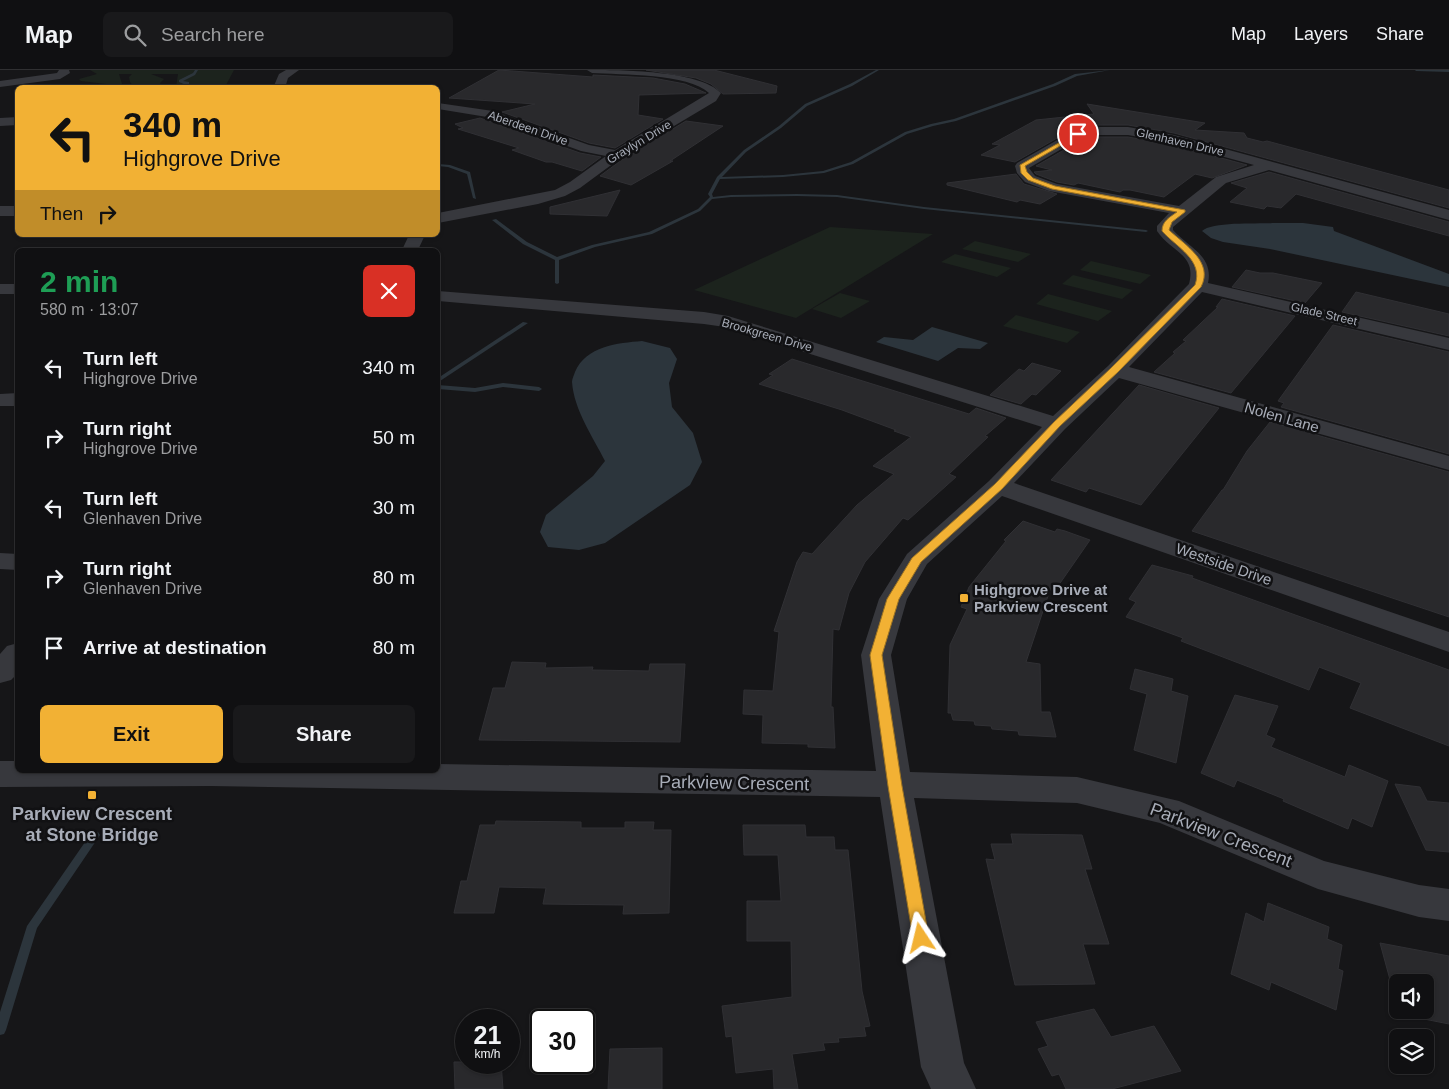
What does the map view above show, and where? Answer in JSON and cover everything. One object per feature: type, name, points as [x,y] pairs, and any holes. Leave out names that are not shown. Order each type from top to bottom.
[{"type":"street","points":[[0,75],[38,70]]},
{"type":"street","points":[[0,84],[60,76],[66,73],[64,70]]},
{"type":"street","points":[[280,85],[283,76],[294,70]]},
{"type":"street","name":"Graylyn Drive","points":[[440,218],[550,196],[575,185],[617,154],[712,98],[714,93],[712,87],[690,79],[592,70]]},
{"type":"street","name":"Aberdeen Drive","points":[[440,106],[489,114],[586,148],[617,154]]},
{"type":"street","points":[[0,122],[15,121]]},
{"type":"street","name":"Glenhaven Drive","points":[[1182,211],[1054,188],[1030,179],[1024,173],[1022,166],[1078,134],[1111,130],[1152,134],[1174,138],[1449,215]]},
{"type":"street","points":[[954,1089],[943,1067],[895,786],[876,655],[893,599],[916,560],[998,486],[1057,424],[1198,286],[1202,277],[1197,260],[1165,231],[1170,220],[1221,180],[1270,165]]},
{"type":"street","points":[[0,211],[15,211]]},
{"type":"street","name":"Glade Street","points":[[1198,286],[1449,344]]},
{"type":"street","points":[[0,289],[15,289]]},
{"type":"street","name":"Brookgreen Drive","points":[[440,296],[694,317],[728,322],[1057,424]]},
{"type":"street","name":"Nolen Lane","points":[[1114,370],[1449,463]]},
{"type":"street","points":[[0,400],[15,399]]},
{"type":"street","name":"Westside Drive","points":[[998,486],[1449,642]]},
{"type":"street","points":[[0,561],[15,562]]},
{"type":"street","points":[[0,673],[15,656]]},
{"type":"street","name":"Parkview Crescent","points":[[0,774],[221,774],[1077,790],[1167,811],[1318,874],[1419,901],[1449,905]]},
{"type":"shaded area","points":[[90,70],[234,70],[226,85],[176,85],[178,74],[151,74],[164,79],[160,83],[161,85],[132,85],[129,77],[132,74],[119,74],[122,85],[106,85],[81,81],[79,79],[97,74]]},
{"type":"shaded area","points":[[1303,223],[1333,227],[1334,231],[1449,274],[1449,287],[1270,249],[1223,242],[1211,238],[1202,231],[1226,224]]},
{"type":"shaded area","points":[[830,227],[933,234],[796,318],[694,290]]},
{"type":"shaded area","points":[[975,241],[1031,254],[1018,262],[962,249]]},
{"type":"shaded area","points":[[955,254],[1011,268],[997,277],[941,262]]},
{"type":"shaded area","points":[[1091,261],[1151,275],[1140,284],[1080,270]]},
{"type":"shaded area","points":[[1073,275],[1133,290],[1122,299],[1062,284]]},
{"type":"shaded area","points":[[840,293],[870,301],[841,318],[812,309]]},
{"type":"shaded area","points":[[1048,294],[1112,311],[1098,321],[1036,304]]},
{"type":"shaded area","points":[[1016,315],[1080,332],[1067,343],[1003,326]]},
{"type":"shaded area","points":[[932,327],[988,343],[980,349],[958,348],[938,361],[876,342],[884,337],[913,340]]},
{"type":"shaded area","points":[[642,341],[670,348],[677,359],[669,383],[672,407],[693,433],[702,462],[690,485],[605,543],[579,550],[548,547],[540,532],[546,515],[593,476],[605,461],[576,403],[572,382],[575,372],[580,363],[595,351],[613,345]]},
{"type":"building","points":[[499,70],[593,77],[593,75],[653,78],[685,84],[706,93],[639,95],[638,115],[663,119],[615,148],[589,143],[502,112],[535,104],[449,98]]},
{"type":"building","points":[[646,70],[714,70],[777,86],[776,93],[723,94],[711,84],[696,78]]},
{"type":"building","points":[[1087,104],[1205,123],[1195,130],[1244,133],[1247,138],[1263,142],[1267,141],[1449,190],[1449,208],[1174,133],[1128,125],[1093,125],[1073,129],[1015,162],[981,155],[1000,145],[992,144],[1036,120],[1094,114]]},
{"type":"building","points":[[480,118],[580,153],[601,157],[582,171],[546,162],[512,150],[519,148],[458,129],[463,128],[455,124]]},
{"type":"building","points":[[686,121],[723,126],[670,161],[673,161],[631,185],[600,176],[623,159]]},
{"type":"building","points":[[1093,137],[1128,137],[1173,145],[1247,165],[1212,178],[1195,174],[1164,197],[1130,190],[1120,192],[1078,183],[1074,185],[1057,182],[1034,172],[1052,170],[1036,166],[1083,139]]},
{"type":"building","points":[[1269,172],[1449,222],[1449,236],[1296,194],[1281,208],[1267,206],[1264,209],[1230,202],[1247,188],[1231,183]]},
{"type":"building","points":[[1016,174],[1024,184],[1057,194],[1040,204],[1020,200],[1017,202],[947,185],[947,183]]},
{"type":"building","points":[[620,190],[607,216],[550,214],[550,207]]},
{"type":"building","points":[[1246,270],[1273,273],[1322,283],[1305,303],[1232,287]]},
{"type":"building","points":[[1356,292],[1449,314],[1449,336],[1342,312]]},
{"type":"building","points":[[1222,299],[1295,316],[1231,393],[1154,372],[1186,341],[1183,340],[1218,307],[1216,307]]},
{"type":"building","points":[[1333,325],[1449,352],[1449,454],[1281,407],[1284,403],[1278,401]]},
{"type":"building","points":[[792,359],[969,414],[976,408],[1006,418],[985,436],[988,437],[949,474],[956,477],[908,520],[903,518],[865,562],[849,593],[839,630],[833,629],[831,707],[833,707],[835,748],[808,747],[808,744],[762,743],[763,715],[743,714],[744,690],[773,691],[779,632],[774,631],[797,562],[803,552],[812,554],[857,505],[894,474],[873,466],[911,437],[842,410],[759,384],[773,375],[769,374]]},
{"type":"building","points":[[1032,363],[1061,371],[1036,395],[1032,394],[1021,404],[990,395],[1019,369],[1024,371]]},
{"type":"building","points":[[1139,385],[1219,408],[1141,505],[1089,488],[1086,492],[1051,480]]},
{"type":"building","points":[[1270,422],[1449,472],[1449,617],[1192,531],[1223,490],[1247,451]]},
{"type":"building","points":[[1023,521],[1055,532],[1057,529],[1090,540],[1056,589],[1051,587],[1026,662],[1040,664],[1041,712],[1050,712],[1056,737],[1019,735],[1018,731],[992,729],[991,726],[975,725],[974,721],[953,720],[951,713],[948,713],[950,645],[967,609],[961,607],[969,587],[1006,541],[1004,540]]},
{"type":"building","points":[[1152,565],[1193,576],[1192,578],[1449,670],[1449,746],[1350,708],[1361,683],[1319,667],[1309,690],[1181,641],[1183,638],[1126,617],[1136,602],[1129,599]]},
{"type":"building","points":[[512,662],[546,663],[545,668],[593,667],[592,670],[649,671],[650,664],[685,664],[680,742],[479,740],[493,688],[505,688]]},
{"type":"building","points":[[1135,669],[1173,679],[1171,691],[1188,696],[1176,763],[1134,750],[1147,694],[1130,689]]},
{"type":"building","points":[[1235,695],[1278,706],[1266,735],[1275,739],[1271,747],[1345,777],[1349,765],[1388,781],[1372,827],[1352,818],[1348,829],[1283,801],[1284,799],[1237,780],[1234,787],[1201,773]]},
{"type":"building","points":[[1395,784],[1420,787],[1427,801],[1449,803],[1449,852],[1426,850]]},
{"type":"building","points":[[496,821],[581,822],[581,828],[625,828],[625,822],[654,822],[653,830],[671,830],[669,913],[623,914],[624,905],[543,904],[546,888],[499,887],[494,913],[454,913],[461,881],[467,881],[480,825],[495,825]]},
{"type":"building","points":[[743,825],[805,825],[806,837],[834,837],[835,850],[848,850],[862,991],[870,1026],[864,1027],[866,1036],[838,1038],[839,1042],[823,1043],[825,1050],[792,1054],[798,1089],[774,1089],[773,1069],[736,1073],[732,1036],[726,1037],[722,1006],[792,997],[791,941],[747,941],[747,901],[781,901],[778,855],[744,855]]},
{"type":"building","points":[[1011,834],[1082,835],[1092,869],[1085,869],[1109,944],[1083,944],[1095,984],[1015,985],[986,859],[995,860],[991,844],[1013,844]]},
{"type":"building","points":[[1268,903],[1329,927],[1327,939],[1342,945],[1338,969],[1343,971],[1336,1010],[1271,982],[1269,990],[1231,974],[1246,913],[1264,922]]},
{"type":"building","points":[[1380,943],[1449,956],[1449,1024],[1424,1019],[1434,1019],[1434,974],[1389,974],[1389,976]]},
{"type":"building","points":[[1094,1009],[1111,1037],[1154,1026],[1181,1071],[1112,1089],[1066,1089],[1059,1074],[1052,1076],[1038,1049],[1048,1046],[1036,1022]]},
{"type":"building","points":[[662,1048],[662,1089],[608,1089],[610,1049]]},
{"type":"building","points":[[454,1062],[455,1074],[502,1074],[503,1089],[455,1089]]},
{"type":"waterway","points":[[188,85],[188,83],[180,81],[194,74],[197,70]]},
{"type":"waterway","points":[[719,178],[745,151],[780,127],[806,105],[851,85],[878,70]]},
{"type":"waterway","points":[[719,178],[783,176],[823,172],[852,163],[906,133],[955,120],[1054,85],[1076,75],[1109,70]]},
{"type":"waterway","points":[[1416,70],[1449,71]]},
{"type":"waterway","points":[[440,165],[449,166],[469,173],[475,198]]},
{"type":"waterway","points":[[712,198],[710,194],[719,178]]},
{"type":"waterway","points":[[712,198],[731,196],[837,196],[924,208],[1146,231]]},
{"type":"waterway","points":[[557,259],[594,246],[650,233],[699,210],[712,198]]},
{"type":"waterway","points":[[494,220],[525,243],[557,259]]},
{"type":"waterway","points":[[557,259],[557,283]]},
{"type":"waterway","points":[[440,379],[525,323]]},
{"type":"waterway","points":[[440,387],[475,390],[503,385],[539,389]]},
{"type":"waterway","points":[[0,1030],[32,926],[95,835]]},
{"type":"place","name":"Highgrove Drive at Parkview Crescent","points":[[964,598]]},
{"type":"place","name":"Parkview Crescent at Stone Bridge","points":[[92,795]]},
{"type":"route","points":[[921,938],[895,786],[876,655],[893,599],[916,560],[998,486],[1057,424],[1198,286],[1202,277],[1197,260],[1165,231],[1170,220],[1182,211],[1054,188],[1030,179],[1024,173],[1022,166],[1030,160],[1078,134]]}]
